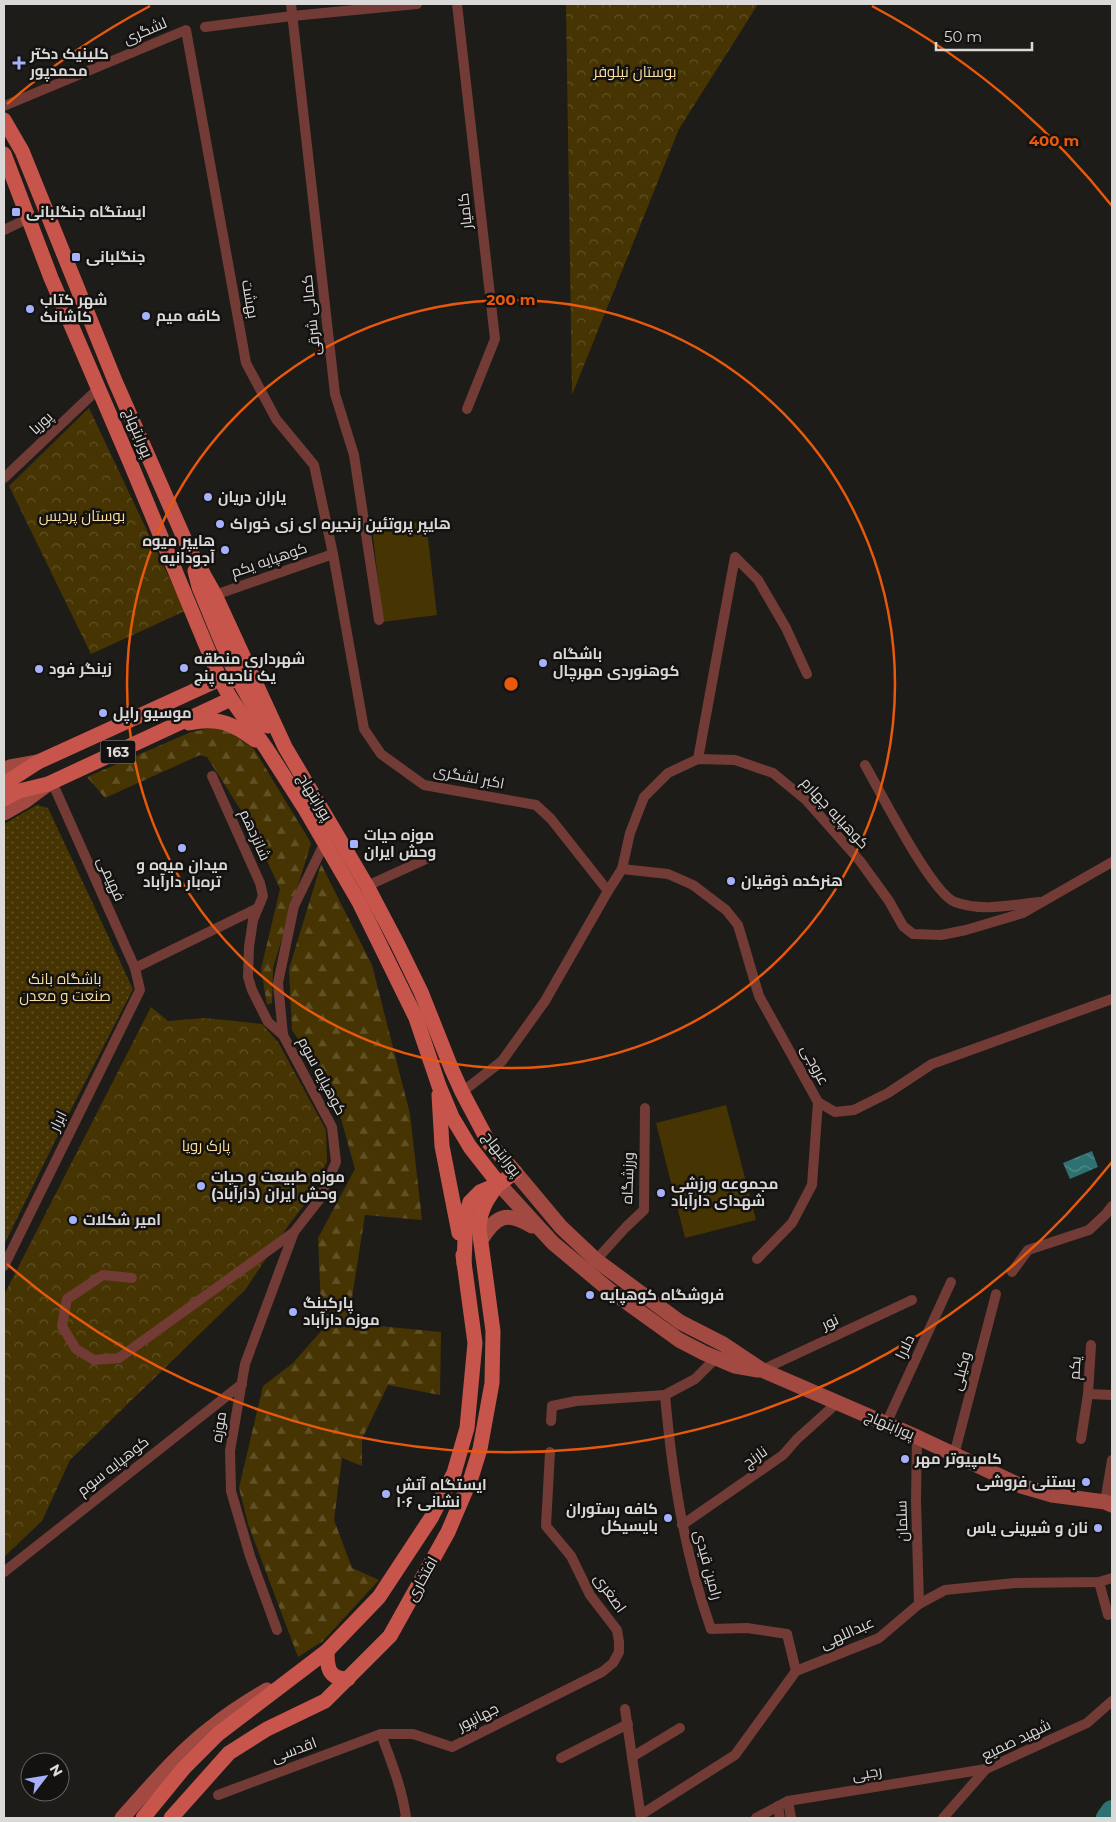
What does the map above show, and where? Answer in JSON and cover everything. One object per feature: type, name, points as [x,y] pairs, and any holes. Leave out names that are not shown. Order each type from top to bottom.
[{"type":"main road","name":"پورابتهاج","points":[[4,120],[22,151],[115,381],[188,547],[215,594],[285,747],[367,886],[422,992],[452,1070],[489,1142],[561,1227],[596,1260],[680,1322],[723,1344],[762,1370],[917,1437],[1021,1486],[1052,1495],[1110,1504]]},
{"type":"main road","name":"پورابتهاج","points":[[4,154],[51,278],[220,679],[231,699],[266,748],[325,842],[359,902],[416,1018],[439,1086],[452,1117],[470,1147],[499,1184],[541,1231],[580,1267],[614,1294],[679,1340],[736,1366],[762,1370]]},
{"type":"main road","points":[[51,278],[70,270]]},
{"type":"main road","points":[[98,389],[115,381]]},
{"type":"main road","points":[[188,547],[200,587],[239,680],[260,716],[285,747]]},
{"type":"main road","name":"163","points":[[4,784],[38,762],[220,679],[239,680]]},
{"type":"main road","name":"163","points":[[4,799],[19,791],[50,783],[231,699]]},
{"type":"main road","points":[[172,727],[202,721],[232,724],[266,748]]},
{"type":"main road","points":[[111,729],[120,751]]},
{"type":"main road","points":[[4,770],[10,767],[38,762]]},
{"type":"main road","points":[[4,813],[50,783]]},
{"type":"main road","points":[[452,1070],[451,1085],[446,1088],[439,1086],[442,1146],[464,1264]]},
{"type":"main road","points":[[464,1264],[466,1214],[470,1202],[480,1192],[499,1184],[516,1172]]},
{"type":"main road","name":"افتخاری","points":[[171,1818],[229,1753],[267,1729],[325,1701],[390,1636],[448,1532],[471,1478],[481,1445],[492,1383],[493,1331],[479,1228],[480,1214],[484,1202],[499,1184]]},
{"type":"main road","points":[[481,1240],[487,1229],[503,1217],[511,1216],[541,1231]]},
{"type":"main road","name":"افتخاری","points":[[143,1818],[184,1768],[218,1734],[327,1650],[379,1597],[432,1518],[454,1472],[467,1428],[475,1343],[464,1264]]},
{"type":"main road","points":[[464,1440],[481,1445]]},
{"type":"main road","points":[[327,1650],[327,1667],[337,1678],[348,1679]]},
{"type":"main road","points":[[122,1818],[168,1766],[211,1727],[241,1705],[292,1676]]},
{"type":"street","name":"کمالی شرقی","points":[[290,4],[335,394],[354,455],[379,620]]},
{"type":"street","points":[[205,27],[292,16],[417,4]]},
{"type":"street","name":"کامیار","points":[[457,4],[495,339],[467,409]]},
{"type":"street","name":"لشگری","points":[[4,106],[186,30]]},
{"type":"street","name":"بهشت","points":[[186,30],[246,364],[276,419],[314,465],[333,554]]},
{"type":"street","points":[[4,230],[29,218]]},
{"type":"street","name":"پوریا","points":[[4,478],[98,389]]},
{"type":"street","name":"کوهپایه یکم","points":[[215,594],[333,554]]},
{"type":"street","name":"اکبر لشگری","points":[[333,554],[364,729],[381,754],[424,785],[536,805],[551,819],[608,891]]},
{"type":"street","points":[[698,759],[735,557],[758,580],[786,628],[807,674]]},
{"type":"street","name":"کوهپایه چهارم","points":[[462,1092],[502,1061],[545,1001],[622,869],[630,833],[644,798],[668,773],[698,759],[735,760],[773,773],[806,800],[860,861],[889,901],[903,926],[913,934],[941,935],[966,930],[1023,913],[1112,862]]},
{"type":"street","points":[[865,765],[928,875],[948,899],[982,908],[1042,902]]},
{"type":"street","name":"شانزدهم","points":[[212,776],[260,883],[263,896],[253,920],[249,947],[248,977],[252,990],[268,1022],[283,1035]]},
{"type":"street","name":"فهیمی","points":[[50,783],[135,968],[140,990]]},
{"type":"street","name":"کوهپایه سوم","points":[[294,1232],[319,1200],[336,1162],[332,1127],[283,1035],[278,983],[294,906],[325,842]]},
{"type":"street","points":[[367,886],[426,859]]},
{"type":"street","name":"عروجی","points":[[622,869],[668,874],[693,886],[726,910],[738,925],[759,996],[818,1102],[835,1112],[854,1110],[888,1093],[932,1064],[1112,999]]},
{"type":"street","points":[[135,968],[258,908]]},
{"type":"street","name":"ابرار","points":[[4,1266],[140,990]]},
{"type":"street","points":[[757,1259],[792,1223],[812,1185],[818,1102]]},
{"type":"street","name":"ورزشگاه","points":[[596,1260],[626,1226],[644,1210],[645,1108]]},
{"type":"street","points":[[1012,1272],[1028,1250],[1089,1230],[1112,1206]]},
{"type":"street","points":[[132,1278],[102,1275],[68,1299],[62,1326],[76,1349],[94,1360],[119,1358],[294,1232]]},
{"type":"street","name":"موزه","points":[[277,1630],[250,1556],[231,1491],[230,1451],[244,1364],[294,1232]]},
{"type":"street","name":"دلارا","points":[[886,1424],[951,1282]]},
{"type":"street","name":"وکیلی","points":[[954,1455],[996,1294]]},
{"type":"street","name":"نور","points":[[762,1370],[912,1300]]},
{"type":"street","name":"یکم","points":[[1081,1439],[1088,1394],[1091,1345]]},
{"type":"street","points":[[551,1421],[552,1406],[576,1401],[665,1395],[695,1379],[716,1358]]},
{"type":"street","name":"کوهپایه سوم","points":[[4,1572],[242,1384]]},
{"type":"street","name":"یکم","points":[[1088,1394],[1112,1395]]},
{"type":"street","name":"رامین قیدی","points":[[665,1395],[671,1460],[682,1525],[711,1629],[747,1628],[787,1634],[796,1671]]},
{"type":"street","name":"نارنج","points":[[682,1525],[783,1456],[798,1439],[838,1403]]},
{"type":"street","name":"سلمان","points":[[917,1437],[916,1500],[919,1604]]},
{"type":"street","name":"اصغری","points":[[528,1708],[602,1672],[613,1663],[619,1652],[620,1642],[617,1630],[590,1594],[571,1556],[546,1526],[550,1452]]},
{"type":"street","points":[[1110,1504],[1112,1460]]},
{"type":"street","name":"عبداللهی","points":[[796,1671],[879,1638],[919,1604],[946,1590],[1015,1583],[1099,1582],[1112,1578]]},
{"type":"street","points":[[1099,1582],[1108,1615]]},
{"type":"street","points":[[625,1709],[641,1816],[735,1755],[796,1671]]},
{"type":"street","name":"شهید صمیع","points":[[944,1818],[986,1769],[1087,1723],[1112,1701]]},
{"type":"street","name":"جهانپور","points":[[381,1734],[413,1734],[452,1747],[528,1708]]},
{"type":"street","points":[[561,1758],[628,1724]]},
{"type":"street","points":[[632,1757],[680,1728]]},
{"type":"street","points":[[381,1734],[399,1786],[405,1809],[405,1818]]},
{"type":"street","name":"اقدسی","points":[[218,1795],[381,1734]]},
{"type":"street","name":"رجبی","points":[[756,1818],[788,1802],[986,1769]]},
{"type":"street","points":[[788,1802],[792,1818]]},
{"type":"street","points":[[778,1806],[780,1818]]},
{"type":"green space","name":"بوستان نیلوفر","points":[[566,4],[758,4],[679,129],[572,395]]},
{"type":"green space","name":"بوستان پردیس","points":[[89,408],[185,611],[91,654],[9,486]]},
{"type":"green space","points":[[426,521],[437,615],[383,622],[372,528]]},
{"type":"green space","points":[[221,726],[254,749],[311,843],[273,968],[272,1003],[267,1005],[261,969],[280,889],[251,826],[207,757],[200,755],[105,798],[87,777],[191,732]]},
{"type":"green space","name":"باشگاه بانک صنعت و معدن","points":[[37,805],[48,808],[133,989],[4,1245],[4,824]]},
{"type":"green space","points":[[321,864],[372,965],[410,1114],[422,1220],[365,1215],[348,1323],[441,1332],[440,1395],[388,1385],[362,1439],[362,1466],[342,1458],[334,1520],[352,1568],[379,1580],[323,1641],[298,1657],[248,1524],[239,1488],[263,1386],[293,1363],[322,1330],[318,1238],[355,1169],[333,1090],[292,1030],[289,969]]},
{"type":"green space","name":"پارک رویا","points":[[151,1007],[168,1021],[205,1018],[262,1024],[278,1042],[326,1130],[327,1162],[311,1196],[288,1226],[245,1290],[70,1460],[42,1521],[4,1557],[4,1295]]},
{"type":"green space","points":[[726,1105],[756,1220],[685,1238],[656,1123]]},
{"type":"water","points":[[1092,1151],[1098,1167],[1070,1179],[1063,1163]]},
{"type":"waterway","points":[[1107,1818],[1112,1811]]},
{"type":"place","name":"کلینیک دکتر محمدپور","points":[[19,63]]},
{"type":"place","name":"ایستگاه جنگلبانی","points":[[16,212]]},
{"type":"place","name":"جنگلبانی","points":[[76,257]]},
{"type":"place","name":"شهر کتاب کاشانک","points":[[30,309]]},
{"type":"place","name":"کافه میم","points":[[146,316]]},
{"type":"place","name":"یاران دریان","points":[[208,497]]},
{"type":"place","name":"هایپر پروتئین زنجیره ای زی خوراک","points":[[220,524]]},
{"type":"place","name":"هایپر میوه آجودانیه","points":[[225,550]]},
{"type":"place","name":"باشگاه کوهنوردی مهرچال","points":[[543,663]]},
{"type":"place","name":"شهرداری منطقه یک ناحیه پنج","points":[[184,668]]},
{"type":"place","name":"زینگر فود","points":[[39,669]]},
{"type":"place","name":"موسیو راپل","points":[[103,713]]},
{"type":"place","name":"موزه حیات وحش ایران","points":[[354,844]]},
{"type":"place","name":"میدان میوه و تره‌بار دارآباد","points":[[182,848]]},
{"type":"place","name":"هنرکده ذوقیان","points":[[731,881]]},
{"type":"place","name":"موزه طبیعت و حیات وحش ایران (دارآباد)","points":[[201,1186]]},
{"type":"place","name":"مجموعه ورزشی شهدای دارآباد","points":[[661,1193]]},
{"type":"place","name":"امیر شکلات","points":[[73,1220]]},
{"type":"place","name":"فروشگاه کوهپایه","points":[[590,1295]]},
{"type":"place","name":"پارکینگ موزه دارآباد","points":[[293,1312]]},
{"type":"place","name":"کامپیوتر مهر","points":[[905,1459]]},
{"type":"place","name":"بستنی فروشی","points":[[1086,1482]]},
{"type":"place","name":"ایستگاه آتش نشانی ۱۰۶","points":[[386,1494]]},
{"type":"place","name":"کافه رستوران بایسیکل","points":[[668,1518]]},
{"type":"place","name":"نان و شیرینی یاس","points":[[1098,1528]]}]
